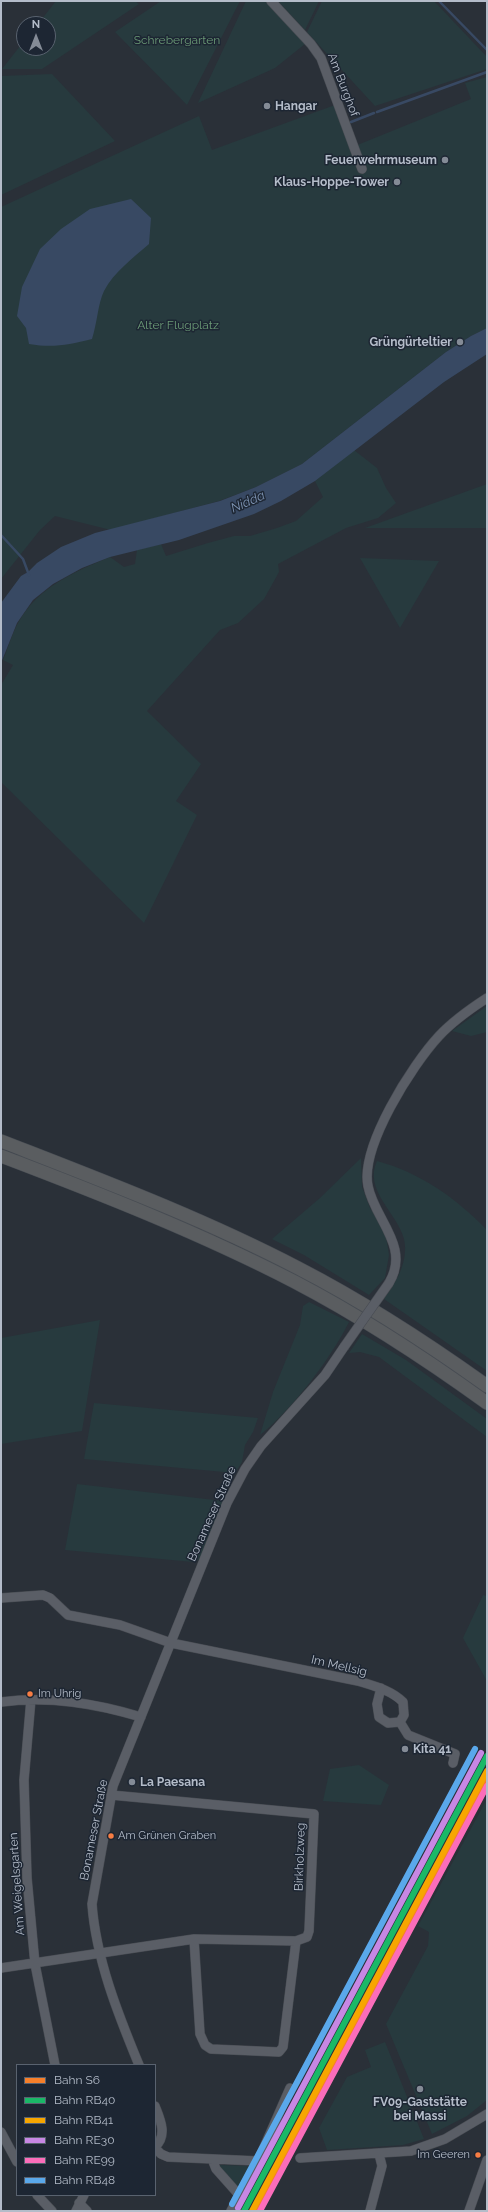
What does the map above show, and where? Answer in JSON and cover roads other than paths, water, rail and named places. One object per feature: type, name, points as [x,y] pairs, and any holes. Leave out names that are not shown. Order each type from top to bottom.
[{"type":"highway","points":[[1,1141],[184,1214],[298,1268],[377,1312],[487,1386]]},
{"type":"highway","points":[[1,1156],[180,1227],[296,1282],[388,1335],[487,1403]]},
{"type":"street","name":"Am Burghof","points":[[271,1],[304,36],[322,58],[362,169]]},
{"type":"street","name":"Bonameser Straße","points":[[139,2064],[98,1952],[92,1904],[111,1795],[227,1503],[245,1469],[270,1435],[324,1375],[389,1283],[394,1268],[394,1243],[369,1192],[366,1174],[369,1156],[393,1106],[420,1059],[448,1027],[487,998]]},
{"type":"street","name":"Im Mellsig","points":[[1,1598],[43,1595],[50,1598],[68,1615],[120,1625],[171,1644],[318,1672],[381,1688],[393,1694],[403,1702],[404,1715],[400,1722]]},
{"type":"street","points":[[381,1688],[377,1704],[379,1716],[388,1723],[400,1722],[408,1735],[455,1754],[453,1763]]},
{"type":"street","points":[[1,1702],[31,1699],[81,1702],[141,1717]]},
{"type":"street","name":"Am Weigelsgarten","points":[[31,1699],[24,1780],[27,1878],[35,1964],[55,2064]]},
{"type":"street","name":"Birkholzweg","points":[[111,1795],[314,1814],[309,1931],[307,1937],[296,1941]]},
{"type":"street","points":[[1,1968],[35,1964],[98,1952],[194,1938],[296,1941],[283,2047],[279,2052],[211,2049],[205,2045],[200,2034],[194,1938]]},
{"type":"street","points":[[231,2211],[258,2161],[290,2088]]},
{"type":"street","points":[[156,2109],[161,2122],[162,2134],[156,2145]]},
{"type":"street","points":[[300,2158],[411,2151],[427,2146],[462,2130],[487,2114]]},
{"type":"street","points":[[1,2132],[16,2160]]},
{"type":"street","points":[[156,2148],[161,2154],[168,2157],[258,2161]]},
{"type":"street","points":[[370,2211],[382,2166],[379,2154]]},
{"type":"street","points":[[212,2159],[216,2169],[240,2196]]},
{"type":"street","points":[[469,2211],[487,2160]]},
{"type":"street","points":[[38,2196],[52,2211]]},
{"type":"street","points":[[80,2203],[87,2211]]},
{"type":"water","points":[[131,199],[151,218],[149,244],[118,271],[108,284],[100,301],[92,339],[60,345],[46,346],[29,344],[26,328],[17,316],[22,287],[40,249],[61,229],[90,209]]},
{"type":"water","name":"Nidda","points":[[487,328],[487,354],[444,382],[315,481],[281,501],[254,514],[179,540],[110,557],[82,568],[53,584],[33,600],[17,623],[1,663],[1,603],[21,576],[28,572],[37,563],[61,547],[95,533],[220,501],[256,487],[302,464],[446,352]]},
{"type":"waterway","points":[[439,1],[487,50]]},
{"type":"waterway","points":[[377,112],[487,72]]},
{"type":"waterway","points":[[351,122],[374,113]]},
{"type":"waterway","points":[[1,535],[23,559],[29,575]]},
{"type":"rail line","name":"RB48","points":[[232,2204],[475,1749]]},
{"type":"rail line","name":"RE30","points":[[238,2208],[481,1753]]},
{"type":"rail line","name":"RB40","points":[[244,2211],[487,1756]]},
{"type":"rail line","name":"RB41","points":[[252,2211],[487,1771]]},
{"type":"rail line","name":"S6","points":[[254,2211],[405,1934],[487,1777]]},
{"type":"rail line","name":"RE99","points":[[260,2211],[487,1786]]},
{"type":"place","name":"Hangar","points":[[267,106]]},
{"type":"place","name":"Feuerwehrmuseum","points":[[445,160]]},
{"type":"place","name":"Klaus-Hoppe-Tower","points":[[397,182]]},
{"type":"place","name":"Grüngürteltier","points":[[460,342]]},
{"type":"place","name":"Im Uhrig","points":[[30,1694]]},
{"type":"place","name":"Kita 41","points":[[405,1749]]},
{"type":"place","name":"La Paesana","points":[[132,1782]]},
{"type":"place","name":"Am Grünen Graben","points":[[111,1836]]},
{"type":"place","name":"FV09-Gaststätte bei Massi","points":[[420,2089]]},
{"type":"place","name":"Im Geeren","points":[[478,2155]]},
{"type":"park label","name":"Schrebergarten","points":[[177,40]]},
{"type":"park label","name":"Alter Flugplatz","points":[[178,325]]}]
